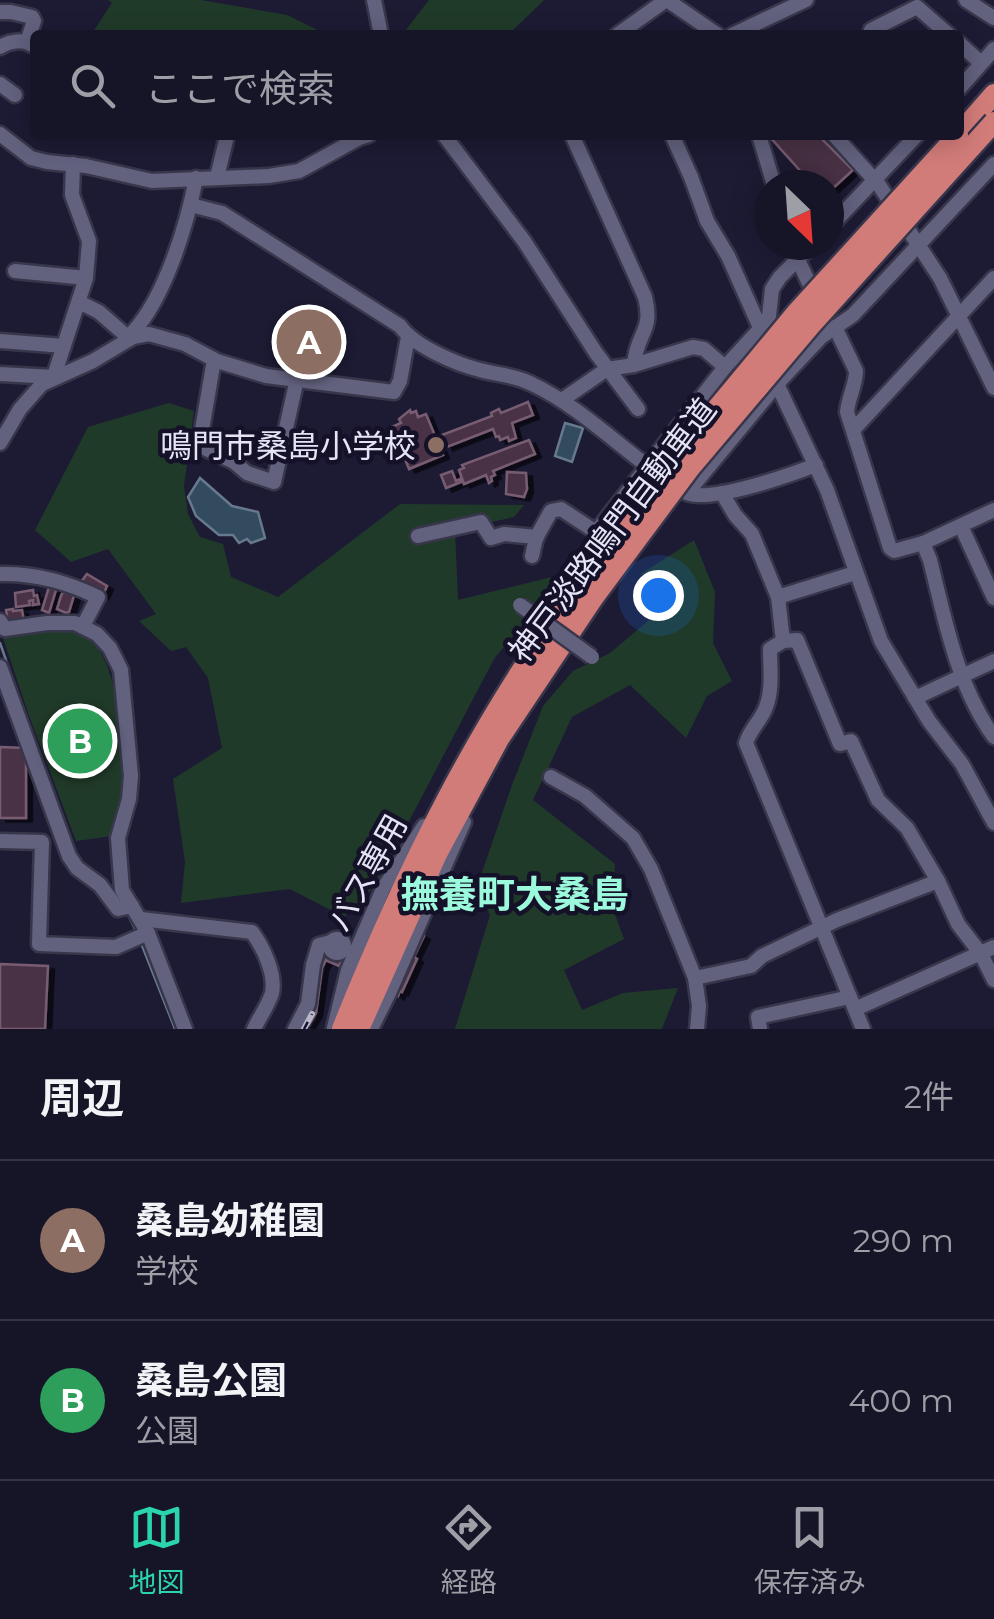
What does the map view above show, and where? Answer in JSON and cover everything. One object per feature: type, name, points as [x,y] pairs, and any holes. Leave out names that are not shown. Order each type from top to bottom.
[{"type":"highway","name":"神戸淡路鳴門自動車道","points":[[964,127],[994,94]]},
{"type":"highway","name":"神戸淡路鳴門自動車道","points":[[342,1029],[372,954],[471,754],[515,678],[811,325],[994,122]]},
{"type":"highway","name":"神戸淡路鳴門自動車道","points":[[360,1029],[438,854],[499,738],[587,592],[678,454],[785,326],[953,140]]},
{"type":"street","points":[[374,0],[380,30]]},
{"type":"street","points":[[627,30],[666,0],[711,30]]},
{"type":"street","points":[[743,30],[806,0]]},
{"type":"street","points":[[966,0],[994,18]]},
{"type":"street","points":[[875,30],[917,7],[943,30]]},
{"type":"street","points":[[0,12],[32,17],[33,30]]},
{"type":"street","points":[[0,47],[12,42],[30,44]]},
{"type":"street","points":[[964,48],[982,63]]},
{"type":"street","points":[[964,83],[994,48]]},
{"type":"street","points":[[0,84],[15,96]]},
{"type":"street","points":[[0,134],[31,158],[152,181],[299,171],[355,140]]},
{"type":"street","points":[[218,178],[224,140]]},
{"type":"street","points":[[448,140],[524,241],[607,369],[638,409]]},
{"type":"street","points":[[574,140],[645,298],[648,323],[635,349],[634,364]]},
{"type":"street","points":[[674,140],[706,221],[728,256],[760,328],[881,641],[962,764],[994,823]]},
{"type":"street","points":[[761,140],[770,170]]},
{"type":"street","points":[[838,140],[875,181],[940,278],[994,388]]},
{"type":"street","points":[[844,213],[912,140]]},
{"type":"street","points":[[56,377],[86,278],[89,241],[72,195],[74,164]]},
{"type":"street","points":[[816,465],[722,494],[687,493],[821,337],[854,315],[994,164]]},
{"type":"street","points":[[132,338],[169,270],[196,178]]},
{"type":"street","points":[[191,205],[236,221],[400,326],[408,337],[462,365],[510,375],[562,400],[646,465]]},
{"type":"street","points":[[532,556],[551,511],[560,509],[596,532],[724,367],[769,316],[772,289],[789,260]]},
{"type":"street","points":[[798,260],[856,371],[846,412],[890,548],[923,544],[994,510]]},
{"type":"street","points":[[16,270],[86,278]]},
{"type":"street","points":[[854,429],[994,278]]},
{"type":"street","points":[[79,302],[132,338]]},
{"type":"street","points":[[0,443],[20,409],[42,384],[93,362],[132,338],[149,334],[185,344],[214,360],[266,376],[394,392],[400,381],[408,337]]},
{"type":"street","points":[[0,341],[64,346]]},
{"type":"street","points":[[562,400],[607,369],[694,348],[704,348],[724,367]]},
{"type":"street","points":[[214,360],[202,447],[234,462],[247,473],[274,482],[297,379]]},
{"type":"street","points":[[0,374],[56,377]]},
{"type":"street","points":[[722,494],[752,534],[778,597],[783,641]]},
{"type":"street","points":[[418,536],[481,522],[491,538],[504,534],[537,537]]},
{"type":"street","points":[[484,525],[502,525]]},
{"type":"street","points":[[961,526],[994,598]]},
{"type":"street","points":[[923,544],[962,676],[994,737]]},
{"type":"street","points":[[778,597],[856,572]]},
{"type":"street","points":[[0,574],[50,579],[98,597],[83,626]]},
{"type":"street","points":[[520,604],[592,657]]},
{"type":"street","points":[[2,629],[46,622],[75,623],[97,634],[110,648],[121,670],[131,776],[118,838],[122,890],[140,919],[185,1029]]},
{"type":"street","points":[[863,1029],[746,743],[767,705],[770,648],[783,641],[797,640],[840,744],[850,741],[878,800],[907,828],[958,924],[988,951],[994,980]]},
{"type":"street","points":[[915,698],[994,661]]},
{"type":"street","points":[[0,667],[68,856],[77,868],[100,885],[118,909],[140,919],[252,932],[272,979],[272,994],[254,1029]]},
{"type":"street","name":"バス専用","points":[[371,1029],[435,891],[499,738]]},
{"type":"street","name":"バス専用","points":[[334,1029],[348,970],[382,890],[471,754]]},
{"type":"street","points":[[552,777],[585,796],[633,838],[651,869],[695,978],[699,1006],[696,1029]]},
{"type":"street","points":[[0,841],[42,842],[39,944],[116,947],[140,919]]},
{"type":"street","points":[[695,978],[751,966],[762,956],[820,928],[938,881]]},
{"type":"street","points":[[295,1029],[308,1004],[312,965],[319,945],[330,942]]},
{"type":"street","points":[[760,1029],[758,1017],[853,1003],[988,951]]},
{"type":"green space","points":[[108,0],[201,0],[287,15],[318,30],[94,30],[112,3]]},
{"type":"green space","points":[[429,0],[544,0],[513,30],[406,30]]},
{"type":"green space","points":[[169,403],[194,411],[184,486],[188,514],[200,537],[223,544],[231,577],[278,597],[400,504],[524,505],[514,517],[455,530],[458,600],[564,574],[494,659],[375,886],[344,917],[290,889],[181,903],[185,862],[173,779],[222,748],[208,678],[186,647],[171,651],[139,621],[156,614],[108,549],[71,562],[35,530],[88,427]]},
{"type":"green space","points":[[694,540],[715,592],[713,643],[732,681],[707,696],[686,738],[630,685],[572,717],[533,800],[615,864],[613,909],[624,939],[564,970],[582,1010],[623,993],[678,988],[662,1029],[455,1029],[490,915],[477,887],[543,706],[573,671],[610,653],[667,605],[641,574]]},
{"type":"green space","points":[[57,628],[92,642],[101,653],[114,689],[125,776],[113,836],[76,841],[3,638],[7,634]]},
{"type":"water","points":[[565,423],[583,428],[572,462],[555,456]]},
{"type":"water","points":[[200,478],[232,506],[258,512],[265,538],[239,543],[233,535],[219,535],[196,516],[188,497]]},
{"type":"building","points":[[772,140],[823,140],[853,170],[844,178],[844,170],[800,170]]},
{"type":"building","points":[[528,402],[533,415],[512,423],[516,438],[500,440],[493,429],[447,447],[442,435],[492,416],[499,409],[501,413]]},
{"type":"building","points":[[410,410],[416,411],[418,417],[426,414],[443,455],[409,469],[392,427],[401,423],[399,419]]},
{"type":"building","points":[[529,440],[535,454],[493,471],[495,475],[489,483],[486,475],[464,484],[459,470],[464,468],[462,465]]},
{"type":"building","points":[[452,471],[456,481],[461,482],[446,488],[441,475]]},
{"type":"building","points":[[507,472],[526,473],[524,497],[506,494]]},
{"type":"building","points":[[87,574],[107,586],[103,595],[81,582]]},
{"type":"building","points":[[49,587],[56,590],[49,613],[42,610]]},
{"type":"building","points":[[33,590],[39,604],[33,605],[33,600],[30,605],[16,607],[15,593]]},
{"type":"building","points":[[63,592],[75,592],[66,613],[57,609]]},
{"type":"building","points":[[6,610],[22,610],[24,621],[8,623]]},
{"type":"building","points":[[0,747],[26,748],[26,818],[0,818]]},
{"type":"building","points":[[420,934],[424,936],[414,957],[417,959],[398,996],[394,993]]},
{"type":"building","points":[[323,951],[342,959],[339,966],[326,960],[322,968],[316,1013],[309,1025],[306,1024],[312,1014]]},
{"type":"building","points":[[0,964],[48,966],[45,1029],[0,1029]]},
{"type":"waterway","points":[[0,643],[34,740]]},
{"type":"waterway","points":[[126,911],[136,931]]},
{"type":"waterway","points":[[141,943],[175,1029]]},
{"type":"railway","points":[[304,1029],[312,1014]]},
{"type":"place","name":"桑島幼稚園","points":[[309,342]]},
{"type":"place","name":"鳴門市桑島小学校","points":[[436,445]]},
{"type":"place","name":"桑島公園","points":[[80,741]]},
{"type":"district","name":"撫養町大桑島","points":[[515,894]]}]
